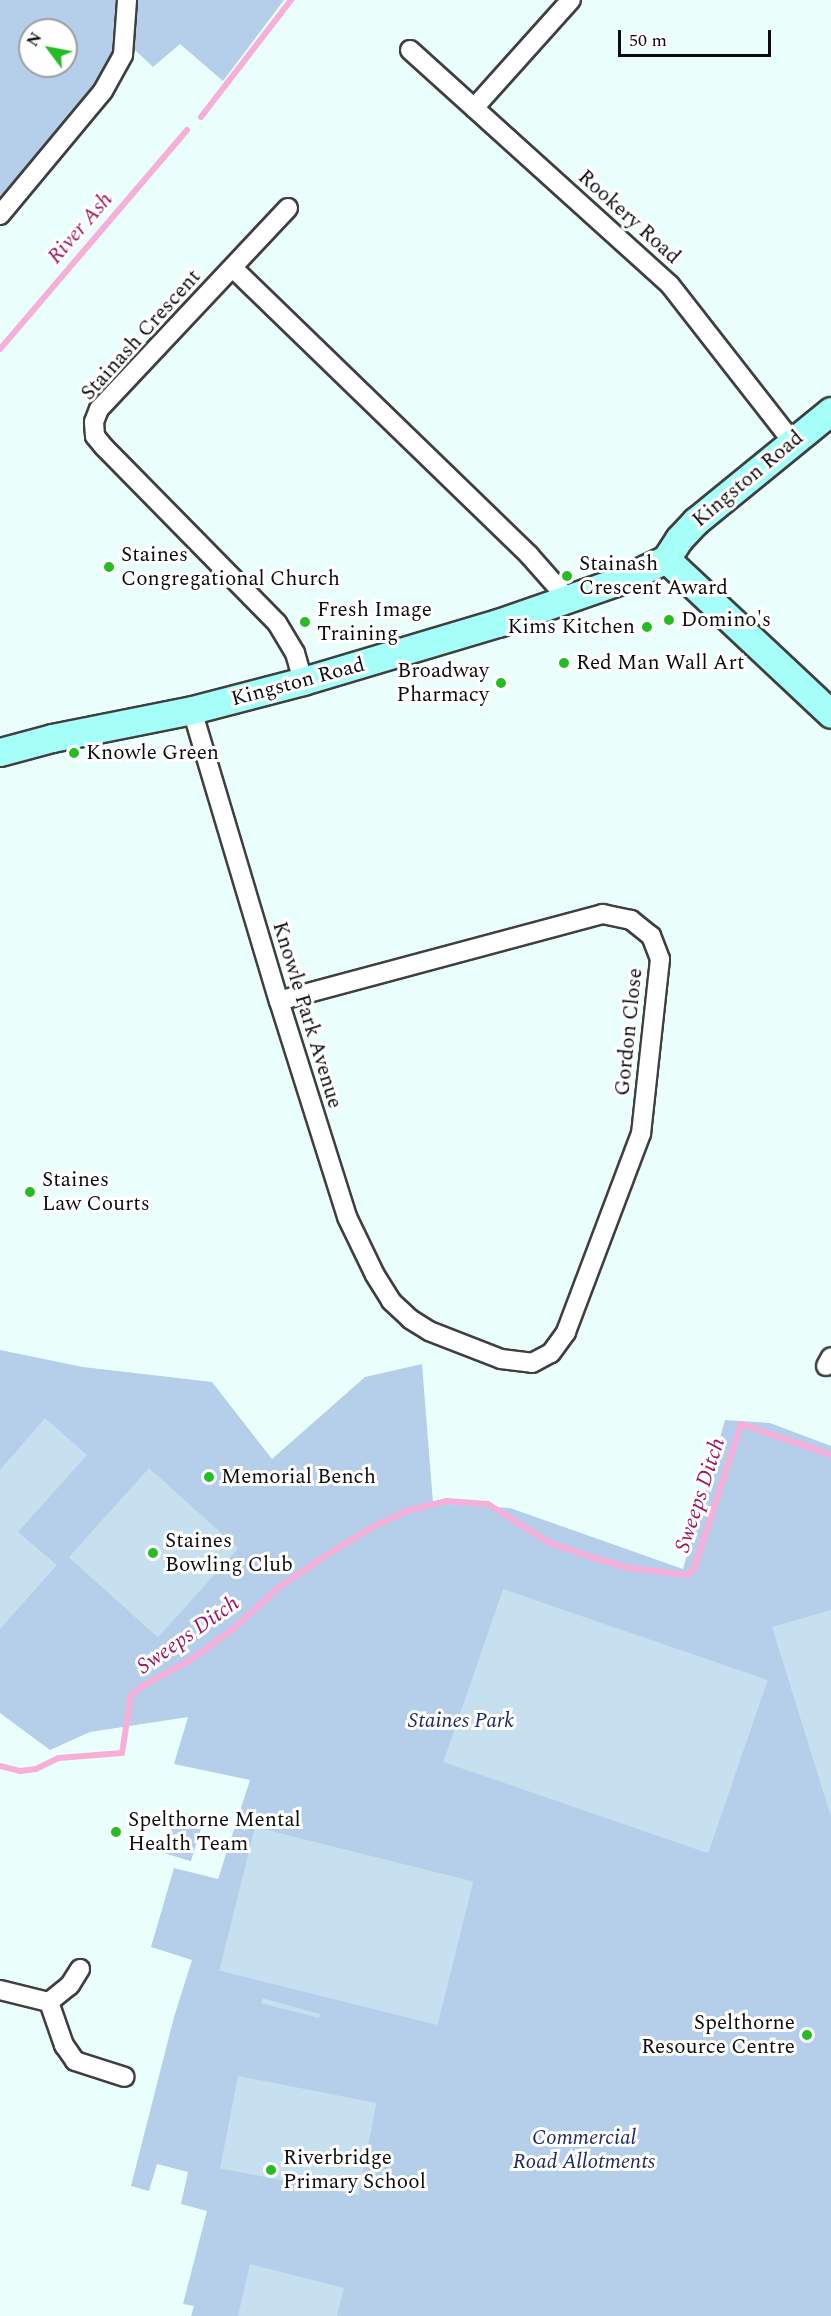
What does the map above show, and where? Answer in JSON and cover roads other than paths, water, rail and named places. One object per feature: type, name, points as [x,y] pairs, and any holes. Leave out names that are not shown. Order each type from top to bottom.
[{"type":"street","points":[[0,215],[31,181],[103,91],[123,55],[127,0]]},
{"type":"street","points":[[474,108],[571,0]]},
{"type":"street","name":"Rookery Road","points":[[410,50],[670,285],[792,441]]},
{"type":"street","name":"Stainash Crescent","points":[[288,208],[99,409],[94,422],[95,436],[277,623],[296,653],[303,681]]},
{"type":"street","name":"Stainash Crescent","points":[[233,268],[529,555],[567,598]]},
{"type":"street","name":"Kingston Road","points":[[0,752],[52,738],[192,710],[303,681],[498,623],[627,578],[666,559],[679,539],[696,521],[831,411]]},
{"type":"street","points":[[666,559],[831,714]]},
{"type":"street","name":"Knowle Park Avenue","points":[[192,710],[279,1001],[347,1217],[391,1301],[410,1319]]},
{"type":"street","name":"Kingston Road","points":[[0,741],[52,738]]},
{"type":"street","name":"Gordon Close","points":[[279,1001],[603,914],[631,920],[651,936],[660,959],[641,1134],[566,1332],[551,1353],[532,1363],[501,1359],[429,1331],[410,1319]]},
{"type":"street","points":[[49,2002],[70,1985],[80,1969]]},
{"type":"street","points":[[0,1990],[49,2002]]},
{"type":"street","points":[[49,2002],[64,2045],[75,2061],[125,2077]]},
{"type":"waterway","name":"River Ash","points":[[201,117],[291,0]]},
{"type":"waterway","name":"River Ash","points":[[0,349],[187,130]]},
{"type":"waterway","name":"Sweeps Ditch","points":[[0,1766],[20,1771],[36,1769],[59,1758],[122,1753],[131,1695],[144,1685],[189,1661],[233,1629],[279,1587],[325,1556],[376,1525],[410,1510],[446,1501],[488,1504],[548,1542],[629,1568],[687,1575],[694,1569],[741,1424],[831,1455]]},
{"type":"place","name":"Staines Congregational Church","points":[[109,567]]},
{"type":"place","name":"Stainash Crescent Award","points":[[567,576]]},
{"type":"place","name":"Domino's","points":[[669,620]]},
{"type":"place","name":"Fresh Image Training","points":[[305,622]]},
{"type":"place","name":"Kims Kitchen","points":[[647,627]]},
{"type":"place","name":"Red Man Wall Art","points":[[564,663]]},
{"type":"place","name":"Broadway Pharmacy","points":[[501,683]]},
{"type":"place","name":"Knowle Green","points":[[74,753]]},
{"type":"place","name":"Staines Law Courts","points":[[30,1192]]},
{"type":"place","name":"Memorial Bench","points":[[209,1477]]},
{"type":"place","name":"Staines Bowling Club","points":[[153,1553]]},
{"type":"place","name":"Spelthorne Mental Health Team","points":[[116,1832]]},
{"type":"place","name":"Spelthorne Resource Centre","points":[[807,2035]]},
{"type":"place","name":"Riverbridge Primary School","points":[[271,2170]]},
{"type":"park label","name":"Staines Park","points":[[461,1721]]},
{"type":"park label","name":"Commercial Road Allotments","points":[[584,2150]]}]
